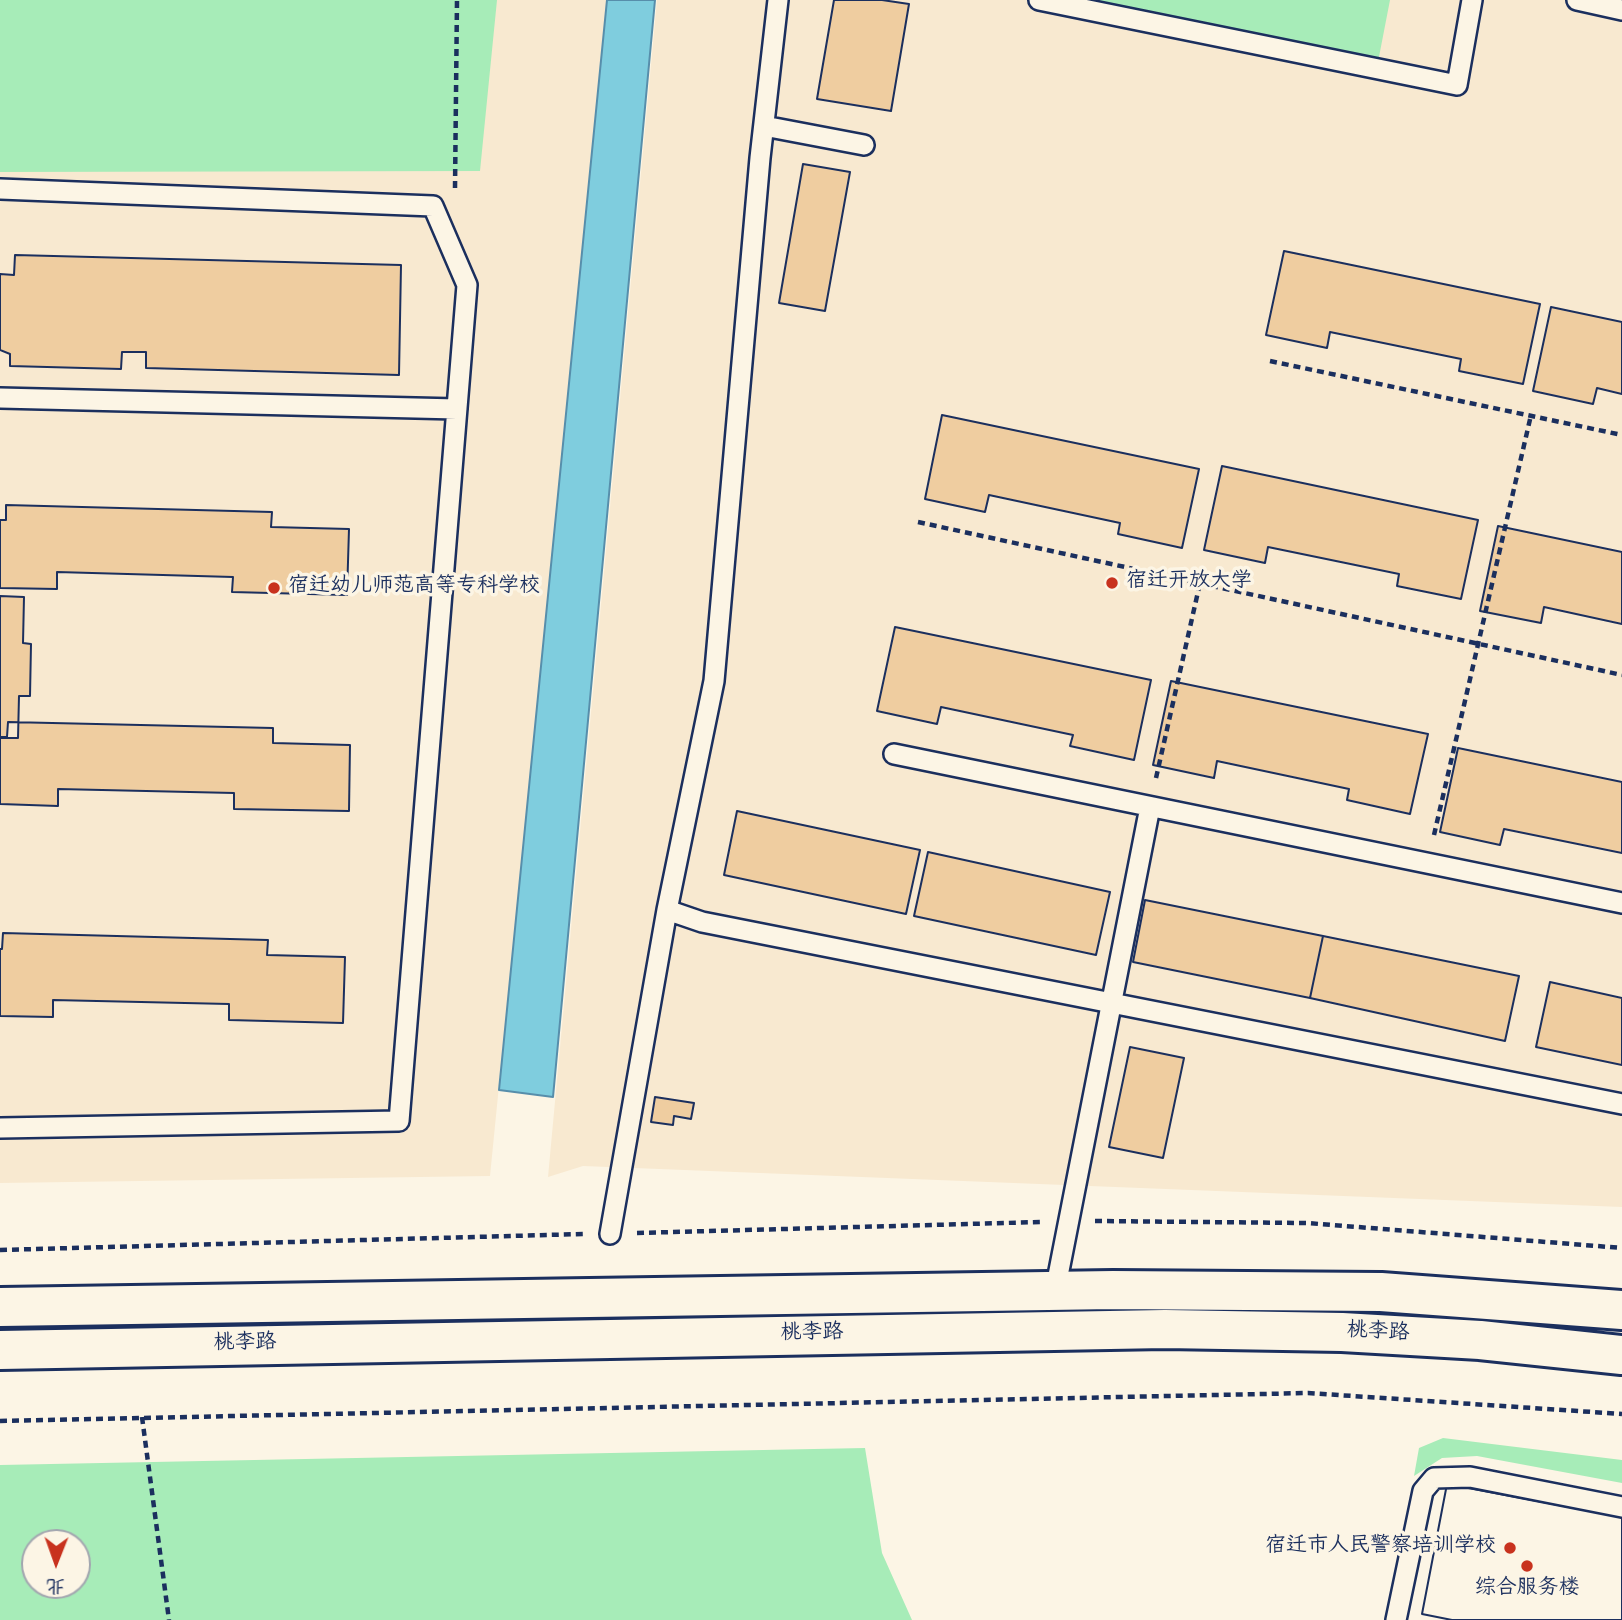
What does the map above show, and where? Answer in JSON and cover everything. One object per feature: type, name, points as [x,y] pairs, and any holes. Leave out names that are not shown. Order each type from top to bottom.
[{"type":"main road","name":"桃李路","points":[[0,1307],[1055,1291],[1381,1292],[1622,1310]]},
{"type":"main road","name":"桃李路","points":[[0,1350],[1165,1329],[1342,1332],[1480,1340],[1622,1355]]},
{"type":"lane","points":[[610,1234],[667,910],[714,681],[764,126],[778,0]]},
{"type":"lane","points":[[1038,0],[1457,85],[1472,0]]},
{"type":"lane","points":[[1577,0],[1622,10]]},
{"type":"lane","points":[[764,126],[864,145]]},
{"type":"lane","points":[[0,189],[433,206],[467,285],[398,1121],[0,1128]]},
{"type":"lane","points":[[0,397],[457,409]]},
{"type":"lane","points":[[894,754],[1622,903]]},
{"type":"lane","points":[[1055,1291],[1150,807]]},
{"type":"lane","points":[[667,910],[702,922],[1622,1104]]},
{"type":"lane","points":[[1396,1620],[1423,1491],[1434,1478],[1470,1477],[1622,1507]]},
{"type":"path","points":[[454,253],[457,0]]},
{"type":"path","points":[[1270,361],[1622,435]]},
{"type":"path","points":[[1427,863],[1531,415]]},
{"type":"path","points":[[918,522],[1622,675]]},
{"type":"path","points":[[1150,807],[1200,583]]},
{"type":"path","points":[[0,1250],[1069,1221],[1307,1223],[1622,1248]]},
{"type":"path","points":[[0,1421],[1308,1393],[1622,1413]]},
{"type":"path","points":[[142,1418],[169,1620]]},
{"type":"shaded area","name":"宿迁幼儿师范高等专科学校","points":[[0,0],[607,0],[490,1176],[0,1183]]},
{"type":"shaded area","name":"宿迁开放大学","points":[[657,0],[1622,0],[1622,1207],[583,1166],[548,1177]]},
{"type":"green space","points":[[0,0],[497,0],[480,171],[0,172]]},
{"type":"green space","points":[[1053,0],[1390,0],[1378,62]]},
{"type":"green space","points":[[1443,1438],[1622,1460],[1622,1483],[1477,1456],[1442,1458],[1414,1476],[1419,1448]]},
{"type":"green space","points":[[865,1448],[882,1553],[912,1620],[0,1620],[0,1465]]},
{"type":"water","points":[[607,0],[655,0],[553,1097],[499,1090]]},
{"type":"building","points":[[834,0],[882,0],[909,4],[891,111],[817,99]]},
{"type":"building","points":[[803,164],[850,172],[825,311],[779,303]]},
{"type":"building","points":[[1284,251],[1540,304],[1523,384],[1459,371],[1461,359],[1330,332],[1327,348],[1266,335]]},
{"type":"building","points":[[15,255],[401,265],[399,375],[146,368],[146,352],[122,352],[121,369],[10,366],[10,354],[0,350],[0,274],[14,275]]},
{"type":"building","points":[[1551,307],[1622,322],[1622,394],[1597,388],[1593,404],[1533,391]]},
{"type":"building","points":[[942,415],[1199,469],[1182,548],[1118,534],[1120,523],[989,495],[985,512],[925,499]]},
{"type":"building","points":[[1222,466],[1478,520],[1461,599],[1397,586],[1399,574],[1268,547],[1265,563],[1204,550]]},
{"type":"building","points":[[6,505],[272,512],[271,527],[349,529],[347,595],[232,592],[233,577],[57,572],[57,589],[0,588],[0,520],[6,520]]},
{"type":"building","points":[[1498,526],[1622,552],[1622,624],[1544,607],[1541,623],[1480,611]]},
{"type":"building","points":[[0,596],[24,597],[23,643],[31,644],[30,696],[19,696],[18,738],[0,738]]},
{"type":"building","points":[[895,627],[1151,680],[1134,760],[1070,746],[1073,735],[941,707],[937,724],[877,711]]},
{"type":"building","points":[[1171,681],[1428,734],[1410,814],[1347,800],[1349,789],[1217,761],[1214,778],[1153,765]]},
{"type":"building","points":[[8,722],[273,728],[273,743],[350,745],[349,811],[234,809],[234,793],[58,789],[58,806],[0,804],[0,737],[7,737]]},
{"type":"building","points":[[1458,748],[1622,782],[1622,853],[1504,829],[1500,845],[1440,832]]},
{"type":"building","points":[[737,811],[920,850],[906,914],[724,875]]},
{"type":"building","points":[[928,852],[1110,892],[1096,955],[914,916]]},
{"type":"building","points":[[1145,900],[1323,936],[1310,998],[1133,962]]},
{"type":"building","points":[[3,933],[268,940],[267,955],[345,957],[343,1023],[229,1020],[229,1004],[53,1000],[53,1017],[0,1016],[0,949]]},
{"type":"building","points":[[1323,936],[1519,976],[1505,1041],[1310,998]]},
{"type":"building","points":[[1550,982],[1622,998],[1622,1065],[1536,1047]]},
{"type":"building","points":[[1130,1047],[1184,1058],[1163,1158],[1109,1147]]},
{"type":"building","points":[[655,1097],[694,1103],[691,1119],[674,1116],[673,1125],[651,1122]]},
{"type":"building","name":"综合服务楼","points":[[1447,1484],[1622,1517],[1622,1620],[1452,1620],[1422,1614]]},
{"type":"building","name":"综合服务楼","points":[[1447,1484],[1622,1517],[1622,1620],[1452,1620],[1422,1614]]},
{"type":"place","name":"宿迁开放大学","points":[[1112,583]]},
{"type":"place","name":"宿迁幼儿师范高等专科学校","points":[[274,588]]},
{"type":"place","name":"宿迁市人民警察培训学校","points":[[1510,1548]]},
{"type":"place","name":"综合服务楼","points":[[1527,1566]]}]
